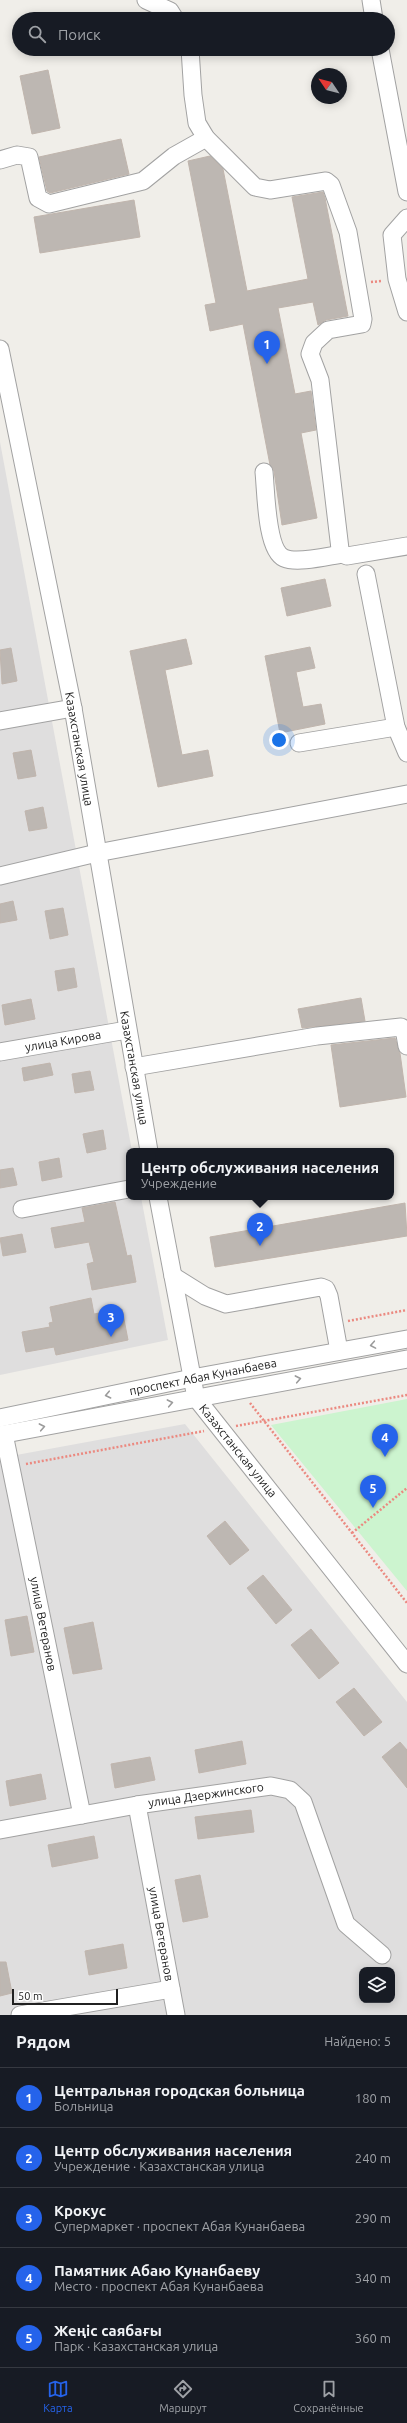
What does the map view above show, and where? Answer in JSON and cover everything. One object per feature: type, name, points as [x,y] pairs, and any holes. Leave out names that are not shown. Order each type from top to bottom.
[{"type":"street","points":[[146,0],[171,12]]},
{"type":"street","points":[[371,0],[373,12]]},
{"type":"street","points":[[190,56],[193,95],[197,123],[206,138],[255,187],[270,190],[326,181],[331,185],[348,232],[362,324],[328,330],[314,343],[310,354],[320,380],[340,549],[342,554]]},
{"type":"street","points":[[381,56],[407,192]]},
{"type":"street","points":[[0,160],[17,155],[29,157],[38,198],[49,204],[143,181],[174,156],[206,138]]},
{"type":"street","points":[[407,218],[392,235],[397,279],[407,312]]},
{"type":"street","name":"Казахстанская улица","points":[[0,349],[3,385],[73,708],[127,1030],[149,1148]]},
{"type":"street","points":[[264,472],[270,531],[276,552],[284,558],[300,560],[342,554],[347,556],[407,546]]},
{"type":"street","points":[[366,574],[396,727],[407,753]]},
{"type":"street","points":[[0,721],[73,708]]},
{"type":"street","points":[[299,743],[396,727]]},
{"type":"street","points":[[0,876],[97,853],[407,794]]},
{"type":"street","points":[[134,1067],[317,1036],[401,1027],[404,1029],[407,1046]]},
{"type":"street","name":"улица Кирова","points":[[0,1052],[127,1030]]},
{"type":"street","points":[[22,1209],[126,1190]]},
{"type":"street","name":"Казахстанская улица","points":[[159,1200],[196,1398],[407,1664]]},
{"type":"street","points":[[173,1276],[205,1296],[226,1304],[321,1287],[326,1289],[330,1296],[339,1351]]},
{"type":"street","name":"проспект Абая Кунанбаева","points":[[0,1418],[192,1378],[407,1339]]},
{"type":"street","name":"проспект Абая Кунанбаева","points":[[2,1434],[407,1359]]},
{"type":"street","name":"улица Ветеранов","points":[[2,1434],[82,1815]]},
{"type":"street","name":"улица Дзержинского","points":[[0,1830],[138,1805],[270,1786],[290,1790],[302,1802],[346,1924],[382,1955]]},
{"type":"street","name":"улица Ветеранов","points":[[138,1805],[176,2015]]},
{"type":"street","points":[[20,2015],[171,1989]]},
{"type":"path","points":[[357,284],[397,279]]},
{"type":"path","points":[[334,1323],[407,1310]]},
{"type":"path","points":[[240,1390],[407,1603]]},
{"type":"path","points":[[352,1533],[407,1488]]},
{"type":"shaded area","points":[[0,442],[131,1148],[126,1148],[126,1200],[142,1200],[168,1340],[0,1375]]},
{"type":"shaded area","points":[[185,1424],[407,1702],[407,2015],[0,2015],[0,1458]]},
{"type":"green space","points":[[407,1399],[407,1591],[271,1425]]},
{"type":"building","points":[[48,70],[60,128],[32,134],[20,76]]},
{"type":"building","points":[[121,139],[129,174],[50,193],[47,191],[39,157]]},
{"type":"building","points":[[210,156],[223,169],[247,291],[308,279],[292,197],[323,192],[325,198],[348,316],[326,320],[318,325],[313,302],[278,308],[295,394],[311,391],[316,430],[301,433],[317,518],[282,525],[274,471],[270,465],[243,324],[210,331],[205,305],[216,303],[188,161]]},
{"type":"building","points":[[134,200],[140,237],[40,253],[34,217]]},
{"type":"building","points":[[325,579],[331,606],[287,616],[281,588]]},
{"type":"building","points":[[186,639],[192,664],[165,670],[182,755],[208,750],[213,776],[158,787],[130,651]]},
{"type":"building","points":[[310,647],[315,668],[296,672],[303,707],[321,704],[325,724],[280,733],[265,656]]},
{"type":"building","points":[[11,648],[17,681],[2,684],[0,650]]},
{"type":"building","points":[[31,750],[36,776],[18,779],[13,753]]},
{"type":"building","points":[[43,807],[47,828],[29,831],[25,811]]},
{"type":"building","points":[[13,901],[17,920],[0,923],[0,904]]},
{"type":"building","points":[[63,908],[68,935],[50,939],[45,911]]},
{"type":"building","points":[[74,968],[77,987],[58,991],[55,971]]},
{"type":"building","points":[[361,998],[365,1021],[302,1028],[298,1009]]},
{"type":"building","points":[[31,999],[35,1019],[5,1025],[2,1005]]},
{"type":"building","points":[[395,1038],[400,1053],[406,1097],[340,1107],[331,1045]]},
{"type":"building","points":[[50,1063],[53,1075],[24,1081],[22,1068]]},
{"type":"building","points":[[90,1071],[94,1090],[75,1093],[72,1074]]},
{"type":"building","points":[[103,1130],[106,1149],[87,1153],[83,1134]]},
{"type":"building","points":[[59,1158],[62,1177],[42,1181],[39,1162]]},
{"type":"building","points":[[13,1168],[17,1185],[0,1188],[0,1170]]},
{"type":"building","points":[[115,1202],[127,1256],[131,1255],[136,1282],[92,1290],[87,1264],[94,1262],[89,1242],[55,1248],[51,1228],[85,1222],[82,1208]]},
{"type":"building","points":[[405,1203],[407,1236],[215,1267],[210,1237]]},
{"type":"building","points":[[22,1234],[26,1252],[3,1256],[0,1238]]},
{"type":"building","points":[[91,1298],[94,1314],[122,1309],[128,1340],[56,1355],[54,1347],[26,1352],[22,1332],[50,1327],[49,1323],[53,1322],[50,1307]]},
{"type":"building","points":[[225,1521],[249,1550],[230,1565],[207,1536]]},
{"type":"building","points":[[263,1575],[292,1610],[276,1624],[247,1588]]},
{"type":"building","points":[[27,1616],[34,1652],[11,1656],[5,1620]]},
{"type":"building","points":[[93,1622],[102,1669],[73,1674],[64,1628]]},
{"type":"building","points":[[311,1629],[339,1663],[319,1679],[291,1645]]},
{"type":"building","points":[[354,1688],[382,1722],[364,1736],[336,1702]]},
{"type":"building","points":[[242,1741],[246,1764],[199,1773],[195,1750]]},
{"type":"building","points":[[400,1742],[407,1750],[407,1788],[382,1757]]},
{"type":"building","points":[[150,1757],[155,1780],[115,1788],[111,1764]]},
{"type":"building","points":[[41,1774],[46,1799],[10,1806],[6,1781]]},
{"type":"building","points":[[251,1810],[254,1832],[198,1839],[195,1817]]},
{"type":"building","points":[[94,1836],[98,1858],[52,1867],[48,1845]]},
{"type":"building","points":[[200,1875],[208,1917],[183,1922],[175,1880]]},
{"type":"building","points":[[123,1944],[127,1968],[89,1975],[85,1951]]},
{"type":"building","points":[[0,1962],[6,1962],[12,1993],[0,1996]]},
{"type":"place","name":"Центральная городская больница","points":[[267,364]]},
{"type":"place","name":"Центр обслуживания населения","points":[[260,1246]]},
{"type":"place","name":"Крокус","points":[[111,1337]]},
{"type":"place","name":"Памятник Абаю Кунанбаеву","points":[[385,1457]]},
{"type":"place","name":"Жеңіс саябағы","points":[[373,1508]]}]
